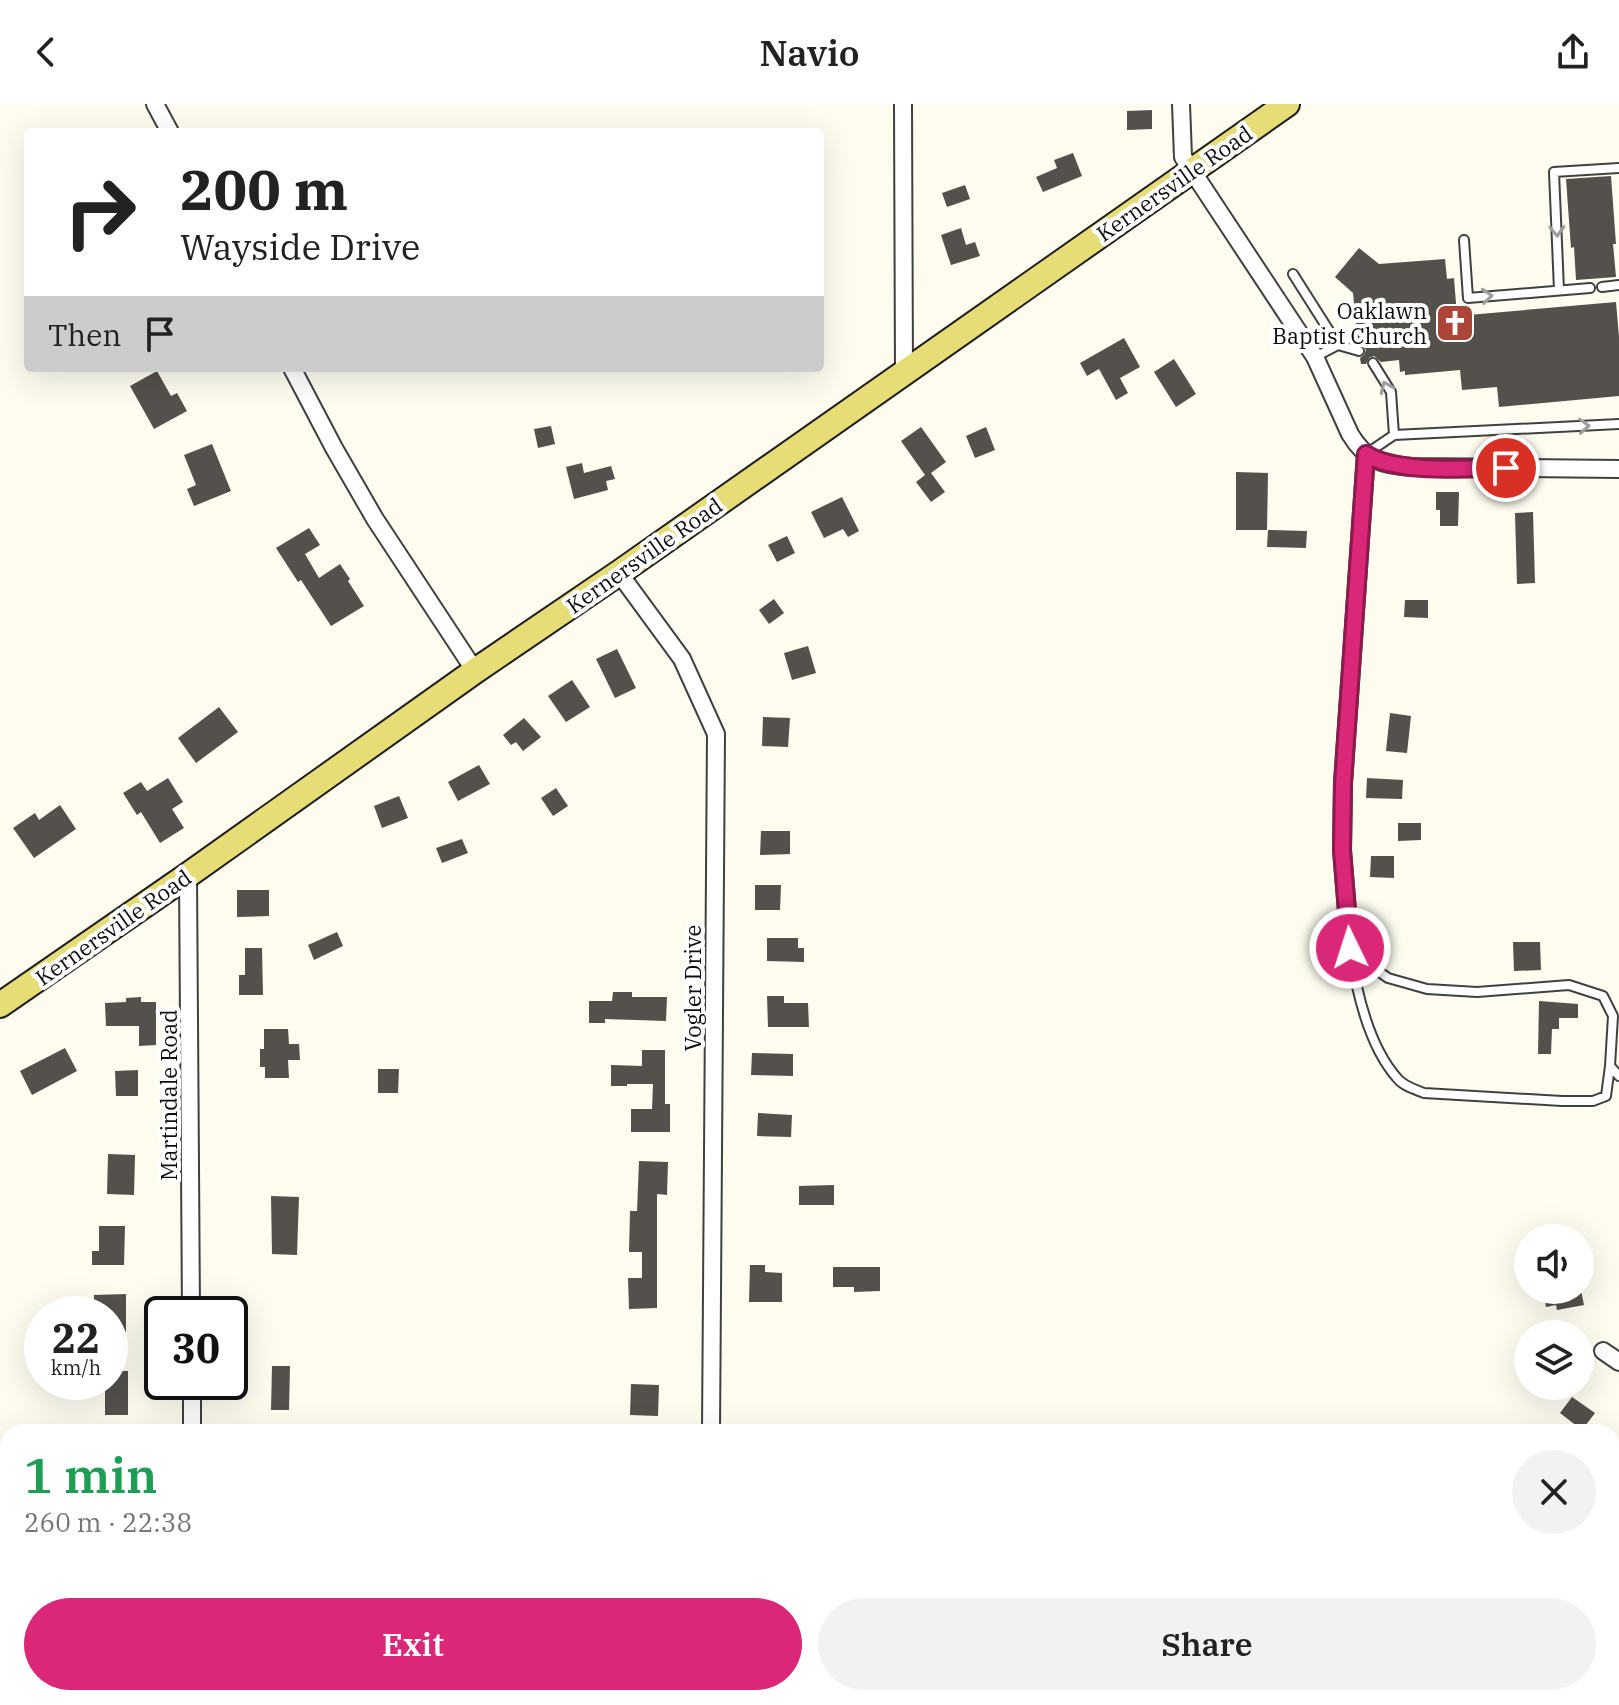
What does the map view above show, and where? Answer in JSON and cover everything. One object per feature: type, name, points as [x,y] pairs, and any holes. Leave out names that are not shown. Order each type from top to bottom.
[{"type":"main road","name":"Kernersville Road","points":[[0,1005],[1287,104]]},
{"type":"street","points":[[155,104],[168,128]]},
{"type":"street","points":[[903,104],[904,373]]},
{"type":"street","points":[[1181,104],[1183,157],[1315,357],[1350,434],[1366,454],[1393,466],[1619,469]]},
{"type":"street","points":[[294,372],[375,519],[475,671]]},
{"type":"street","points":[[1350,948],[1342,850],[1343,783],[1366,454]]},
{"type":"street","name":"Vogler Drive","points":[[619,573],[682,659],[716,734],[711,1424]]},
{"type":"street","name":"Martindale Road","points":[[188,875],[191,1296]]},
{"type":"street","points":[[1603,1351],[1619,1362]]},
{"type":"street","points":[[192,1400],[192,1424]]},
{"type":"lane","points":[[1559,290],[1554,172],[1619,168]]},
{"type":"lane","points":[[1464,240],[1468,298],[1590,288]]},
{"type":"lane","points":[[1293,274],[1338,345],[1359,351]]},
{"type":"lane","points":[[1602,287],[1619,285]]},
{"type":"lane","points":[[1315,357],[1338,345]]},
{"type":"lane","points":[[1373,363],[1391,392],[1394,435]]},
{"type":"lane","points":[[1366,454],[1394,435],[1619,424]]},
{"type":"lane","points":[[1350,948],[1388,978],[1427,989],[1477,992],[1569,985],[1603,996],[1613,1016],[1606,1096],[1593,1101],[1562,1101],[1424,1093],[1409,1087],[1398,1080],[1380,1052],[1361,1003],[1350,948]]},
{"type":"lane","points":[[1610,1066],[1619,1076]]},
{"type":"building","points":[[1152,110],[1152,129],[1127,130],[1127,111]]},
{"type":"building","points":[[1073,153],[1082,176],[1043,192],[1036,177],[1057,168],[1054,160]]},
{"type":"building","points":[[1611,176],[1616,277],[1576,280],[1566,179]]},
{"type":"building","points":[[965,185],[970,199],[947,207],[942,193]]},
{"type":"building","points":[[961,228],[966,245],[975,242],[980,256],[951,265],[941,235]]},
{"type":"building","name":"Oaklawn Baptist Church","points":[[1359,248],[1379,264],[1445,259],[1447,279],[1454,278],[1457,316],[1616,302],[1619,396],[1499,407],[1497,387],[1462,390],[1460,370],[1405,375],[1405,371],[1400,372],[1399,360],[1381,362],[1374,356],[1366,364],[1361,364],[1360,358],[1366,350],[1358,344],[1353,293],[1335,277]]},
{"type":"building","points":[[1124,338],[1140,367],[1120,378],[1128,393],[1116,400],[1099,369],[1087,376],[1080,363]]},
{"type":"building","points":[[1174,359],[1196,394],[1176,407],[1154,372]]},
{"type":"building","points":[[158,372],[171,396],[177,393],[187,411],[154,429],[130,386]]},
{"type":"building","points":[[551,426],[555,444],[538,448],[534,429]]},
{"type":"building","points":[[921,427],[946,462],[931,473],[945,492],[931,502],[916,482],[925,475],[901,441]]},
{"type":"building","points":[[986,427],[995,450],[975,458],[966,436]]},
{"type":"building","points":[[212,444],[231,491],[194,506],[187,489],[196,485],[184,455]]},
{"type":"building","points":[[582,463],[584,473],[611,466],[615,479],[606,481],[608,490],[574,499],[566,467]]},
{"type":"building","points":[[1236,472],[1268,473],[1267,530],[1236,530]]},
{"type":"building","points":[[1436,492],[1459,492],[1458,526],[1440,526]]},
{"type":"building","points":[[842,497],[859,531],[848,537],[843,529],[824,538],[811,512]]},
{"type":"building","points":[[1533,512],[1535,583],[1517,584],[1515,513]]},
{"type":"building","points":[[309,528],[320,545],[305,554],[319,578],[340,564],[364,606],[331,626],[276,548]]},
{"type":"building","points":[[1268,530],[1307,531],[1306,548],[1267,547]]},
{"type":"building","points":[[787,536],[795,553],[777,562],[768,545]]},
{"type":"building","points":[[774,599],[784,613],[769,624],[759,610]]},
{"type":"building","points":[[1405,600],[1428,600],[1428,618],[1404,617]]},
{"type":"building","points":[[808,646],[816,673],[792,680],[784,653]]},
{"type":"building","points":[[617,649],[636,688],[615,698],[596,659]]},
{"type":"building","points":[[572,680],[590,707],[566,722],[548,696]]},
{"type":"building","points":[[219,707],[238,732],[196,763],[178,738]]},
{"type":"building","points":[[1390,713],[1411,716],[1407,753],[1386,751]]},
{"type":"building","points":[[763,717],[790,718],[788,747],[762,746]]},
{"type":"building","points":[[524,718],[541,737],[523,751],[516,742],[511,745],[503,735]]},
{"type":"building","points":[[479,765],[490,784],[458,801],[448,782]]},
{"type":"building","points":[[168,778],[183,802],[172,809],[184,828],[160,843],[141,812],[137,815],[123,793],[141,782],[147,791]]},
{"type":"building","points":[[1367,778],[1403,780],[1402,799],[1366,798]]},
{"type":"building","points":[[556,788],[568,806],[553,816],[541,798]]},
{"type":"building","points":[[399,796],[408,818],[382,828],[374,806]]},
{"type":"building","points":[[60,805],[76,829],[34,858],[13,828],[35,813],[39,820]]},
{"type":"building","points":[[1398,823],[1421,823],[1421,840],[1398,841]]},
{"type":"building","points":[[761,831],[790,831],[790,854],[760,855]]},
{"type":"building","points":[[462,839],[468,853],[442,863],[436,848]]},
{"type":"building","points":[[1371,856],[1394,856],[1394,878],[1370,877]]},
{"type":"building","points":[[755,885],[781,885],[780,910],[755,910]]},
{"type":"building","points":[[237,890],[269,890],[269,916],[237,917]]},
{"type":"building","points":[[337,932],[343,946],[314,960],[308,945]]},
{"type":"building","points":[[767,938],[798,938],[798,948],[804,948],[804,962],[767,961]]},
{"type":"building","points":[[1513,942],[1540,942],[1541,970],[1514,971]]},
{"type":"building","points":[[245,948],[262,948],[263,995],[239,995],[239,975],[245,975]]},
{"type":"building","points":[[613,992],[632,992],[632,997],[667,997],[666,1021],[605,1019],[605,1023],[589,1023],[589,1001],[612,1001]]},
{"type":"building","points":[[767,996],[784,996],[784,1003],[808,1003],[809,1027],[768,1027]]},
{"type":"building","points":[[141,997],[141,1002],[156,1002],[156,1045],[139,1046],[139,1026],[106,1026],[105,1003],[126,1002],[126,998]]},
{"type":"building","points":[[1539,1001],[1578,1004],[1578,1018],[1559,1018],[1559,1029],[1552,1029],[1551,1054],[1538,1054]]},
{"type":"building","points":[[264,1029],[288,1029],[289,1044],[299,1044],[300,1060],[288,1060],[289,1078],[265,1078],[265,1067],[260,1067]]},
{"type":"building","points":[[65,1048],[77,1071],[32,1095],[20,1071]]},
{"type":"building","points":[[642,1050],[665,1050],[665,1104],[670,1104],[670,1132],[631,1132],[631,1109],[652,1109],[653,1084],[611,1086],[611,1065],[642,1066]]},
{"type":"building","points":[[752,1053],[793,1054],[793,1076],[751,1075]]},
{"type":"building","points":[[378,1069],[399,1069],[398,1093],[378,1093]]},
{"type":"building","points":[[138,1070],[138,1096],[116,1096],[115,1071]]},
{"type":"building","points":[[758,1113],[792,1115],[791,1137],[757,1136]]},
{"type":"building","points":[[108,1154],[135,1155],[134,1195],[107,1194]]},
{"type":"building","points":[[639,1161],[668,1162],[667,1195],[657,1194],[657,1308],[629,1309],[628,1278],[642,1278],[642,1252],[629,1252],[630,1211],[637,1211]]},
{"type":"building","points":[[834,1185],[834,1205],[799,1205],[799,1186]]},
{"type":"building","points":[[271,1196],[299,1197],[297,1255],[272,1254]]},
{"type":"building","points":[[99,1226],[125,1226],[124,1265],[92,1265],[92,1251],[99,1251]]},
{"type":"building","points":[[750,1265],[765,1265],[765,1272],[782,1273],[782,1302],[749,1302]]},
{"type":"building","points":[[833,1267],[880,1267],[880,1291],[854,1292],[854,1287],[833,1287]]},
{"type":"building","points":[[126,1294],[126,1296],[94,1296]]},
{"type":"building","points":[[1545,1304],[1584,1305],[1557,1310],[1556,1305],[1546,1307]]},
{"type":"building","points":[[272,1366],[290,1366],[289,1410],[271,1410]]},
{"type":"building","points":[[631,1384],[659,1385],[658,1416],[630,1415]]},
{"type":"building","points":[[105,1400],[128,1400],[128,1415],[105,1415]]},
{"type":"building","points":[[1570,1400],[1576,1400],[1595,1413],[1587,1424],[1574,1424],[1560,1413]]},
{"type":"place","name":"Oaklawn Baptist Church","points":[[1455,323]]},
{"type":"route","points":[[1350,948],[1342,850],[1343,783],[1366,454],[1393,466],[1506,468]]}]
